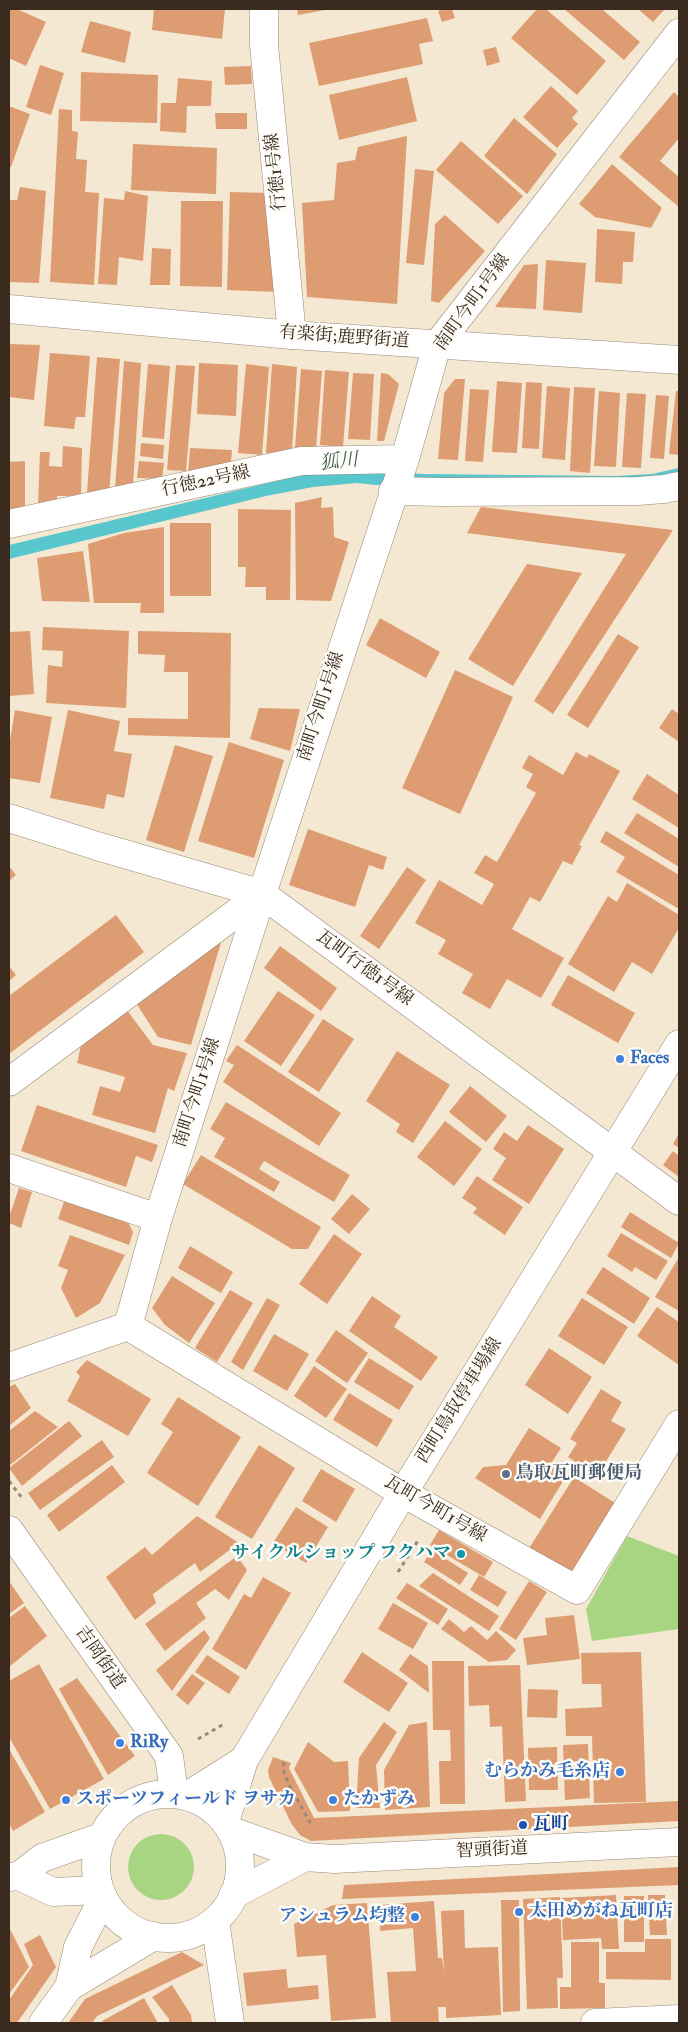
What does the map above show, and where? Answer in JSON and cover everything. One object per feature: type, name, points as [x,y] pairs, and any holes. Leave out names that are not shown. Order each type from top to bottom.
[{"type":"street","name":"行徳1号線","points":[[264,9],[264,45],[292,335]]},
{"type":"street","name":"南町今町1号線","points":[[128,1326],[158,1218],[393,491],[405,459],[436,345],[679,33]]},
{"type":"street","name":"有楽街;鹿野街道","points":[[9,309],[292,335],[679,360]]},
{"type":"street","name":"行徳22号線","points":[[9,524],[301,461],[405,459]]},
{"type":"street","points":[[393,491],[638,491],[679,486]]},
{"type":"street","name":"瓦町行徳1号線","points":[[9,818],[262,894],[679,1201]]},
{"type":"street","points":[[9,1082],[262,894]]},
{"type":"street","name":"西町鳥取停車場線","points":[[228,1826],[244,1760],[403,1493],[679,1044]]},
{"type":"street","points":[[9,1168],[158,1218]]},
{"type":"street","points":[[9,1367],[128,1326]]},
{"type":"street","name":"瓦町今町1号線","points":[[128,1326],[403,1493],[577,1590],[679,1424]]},
{"type":"street","name":"吉岡街道","points":[[9,1530],[168,1756],[180,1795]]},
{"type":"street","name":"西町鳥取停車場線","points":[[180,1795],[244,1760]]},
{"type":"street","name":"西町鳥取停車場線","points":[[151,1795],[180,1795],[208,1806],[228,1826],[237,1847],[240,1863],[238,1880],[234,1895],[226,1909],[215,1921],[197,1932],[175,1938],[154,1936],[138,1932],[112,1912],[101,1894],[96,1873],[96,1854],[101,1837],[113,1818],[130,1803],[151,1795]]},
{"type":"street","name":"智頭街道","points":[[228,1826],[305,1857],[334,1859],[679,1842]]},
{"type":"street","points":[[14,1877],[42,1858],[101,1837]]},
{"type":"street","points":[[234,1895],[305,1857]]},
{"type":"street","points":[[14,1877],[53,1892],[101,1894],[78,1947],[69,1987],[43,2023]]},
{"type":"street","points":[[215,1921],[230,2023]]},
{"type":"street","points":[[69,1987],[154,1936]]},
{"type":"street","points":[[595,2023],[679,2019]]},
{"type":"path","points":[[9,1481],[25,1503]]},
{"type":"path","points":[[392,1580],[420,1539]]},
{"type":"path","points":[[193,1732],[198,1740],[222,1726],[228,1720]]},
{"type":"path","points":[[284,1754],[283,1769],[289,1785],[311,1824],[320,1824]]},
{"type":"green space","points":[[627,1536],[679,1556],[679,1629],[592,1641],[586,1609]]},
{"type":"green space","points":[[155,1834],[167,1834],[179,1839],[189,1849],[194,1861],[192,1880],[179,1895],[167,1900],[155,1900],[143,1895],[133,1885],[128,1873],[128,1861],[133,1849],[143,1839]]},
{"type":"water","points":[[679,468],[679,479],[465,485],[376,485],[357,483],[313,487],[266,496],[9,559],[9,545],[297,476],[354,469],[423,474],[616,476],[652,474]]},
{"type":"building","points":[[9,9],[17,9],[46,22],[26,66],[9,58]]},
{"type":"building","points":[[154,9],[225,9],[222,39],[152,30]]},
{"type":"building","points":[[297,9],[325,9],[325,10],[298,15]]},
{"type":"building","points":[[452,9],[455,18],[442,22],[438,11]]},
{"type":"building","points":[[537,9],[546,9],[606,61],[577,95],[511,38]]},
{"type":"building","points":[[564,9],[602,9],[640,42],[624,60]]},
{"type":"building","points":[[638,9],[665,9],[653,22]]},
{"type":"building","points":[[427,18],[433,41],[419,44],[423,64],[319,86],[309,43]]},
{"type":"building","points":[[90,21],[131,32],[125,63],[81,52]]},
{"type":"building","points":[[496,47],[500,62],[487,66],[483,50]]},
{"type":"building","points":[[40,65],[64,73],[51,115],[26,107]]},
{"type":"building","points":[[251,66],[252,84],[225,85],[224,67]]},
{"type":"building","points":[[81,72],[158,75],[157,123],[80,121]]},
{"type":"building","points":[[407,77],[417,121],[339,140],[329,95]]},
{"type":"building","points":[[178,78],[212,81],[211,106],[187,106],[186,133],[160,131],[161,103],[176,103]]},
{"type":"building","points":[[551,86],[578,111],[572,118],[578,124],[557,148],[523,117]]},
{"type":"building","points":[[674,92],[679,97],[679,138],[660,161],[679,177],[679,207],[619,157]]},
{"type":"building","points":[[9,106],[30,114],[11,167],[9,166]]},
{"type":"building","points":[[59,109],[72,110],[72,131],[78,132],[76,159],[87,160],[85,192],[99,193],[94,285],[50,282]]},
{"type":"building","points":[[215,113],[247,113],[247,129],[216,129]]},
{"type":"building","points":[[514,118],[557,154],[527,194],[484,156]]},
{"type":"building","points":[[407,136],[397,304],[307,297],[302,203],[334,200],[337,163],[355,160],[358,147]]},
{"type":"building","points":[[461,141],[523,196],[498,224],[436,170]]},
{"type":"building","points":[[133,144],[217,148],[216,194],[131,190]]},
{"type":"building","points":[[612,164],[662,208],[651,228],[595,217],[579,204]]},
{"type":"building","points":[[415,169],[434,171],[424,265],[406,263]]},
{"type":"building","points":[[20,187],[46,191],[39,283],[9,282],[9,200],[17,200]]},
{"type":"building","points":[[125,191],[148,196],[143,261],[119,257],[117,285],[98,284],[104,198],[124,200]]},
{"type":"building","points":[[230,192],[269,193],[277,292],[227,290]]},
{"type":"building","points":[[181,201],[223,201],[222,287],[180,286]]},
{"type":"building","points":[[445,215],[485,251],[439,303],[431,301],[435,224]]},
{"type":"building","points":[[597,229],[635,232],[633,262],[623,262],[622,284],[595,282]]},
{"type":"building","points":[[152,248],[171,249],[170,285],[150,285]]},
{"type":"building","points":[[546,260],[586,263],[582,313],[543,310]]},
{"type":"building","points":[[538,264],[536,309],[495,307],[524,265]]},
{"type":"building","points":[[9,344],[40,345],[34,400],[9,397]]},
{"type":"building","points":[[50,353],[90,356],[85,417],[76,417],[74,429],[44,426]]},
{"type":"building","points":[[97,357],[120,359],[109,493],[87,492]]},
{"type":"building","points":[[124,361],[141,363],[133,485],[115,489]]},
{"type":"building","points":[[199,363],[238,365],[236,416],[197,414]]},
{"type":"building","points":[[148,364],[170,366],[164,439],[142,437]]},
{"type":"building","points":[[246,364],[269,367],[262,455],[238,453]]},
{"type":"building","points":[[272,364],[297,367],[292,451],[266,453]]},
{"type":"building","points":[[176,365],[195,366],[186,471],[167,470]]},
{"type":"building","points":[[301,369],[322,371],[316,449],[295,447]]},
{"type":"building","points":[[325,370],[349,372],[343,447],[320,445]]},
{"type":"building","points":[[353,373],[374,374],[370,440],[348,439]]},
{"type":"building","points":[[381,373],[388,374],[399,384],[384,441],[377,441]]},
{"type":"building","points":[[455,379],[465,379],[458,460],[438,459],[444,393]]},
{"type":"building","points":[[497,381],[522,383],[517,453],[492,452]]},
{"type":"building","points":[[526,382],[542,383],[539,449],[522,448]]},
{"type":"building","points":[[547,386],[570,388],[565,460],[542,458]]},
{"type":"building","points":[[574,387],[595,388],[590,473],[570,471]]},
{"type":"building","points":[[470,389],[489,390],[483,462],[465,461]]},
{"type":"building","points":[[599,391],[620,393],[616,467],[594,466]]},
{"type":"building","points":[[676,391],[679,391],[679,455],[669,454]]},
{"type":"building","points":[[627,393],[646,394],[641,468],[622,467]]},
{"type":"building","points":[[656,395],[669,396],[664,459],[650,458]]},
{"type":"building","points":[[141,443],[164,445],[163,459],[140,456]]},
{"type":"building","points":[[63,446],[82,448],[81,496],[57,496],[57,507],[38,506],[40,452],[50,452],[49,466],[62,467]]},
{"type":"building","points":[[190,448],[232,450],[231,462],[188,475]]},
{"type":"building","points":[[25,461],[25,509],[9,514],[9,462]]},
{"type":"building","points":[[139,461],[164,463],[162,479],[137,478]]},
{"type":"building","points":[[322,497],[321,508],[333,507],[334,537],[349,542],[331,601],[296,600],[295,503]]},
{"type":"building","points":[[481,507],[673,530],[553,714],[534,701],[626,554],[467,533]]},
{"type":"building","points":[[238,509],[291,510],[290,600],[266,600],[266,587],[245,587],[246,567],[238,567]]},
{"type":"building","points":[[170,523],[211,523],[211,596],[170,596]]},
{"type":"building","points":[[164,527],[164,613],[140,613],[141,603],[94,603],[88,544],[124,533]]},
{"type":"building","points":[[83,551],[90,602],[42,601],[37,558]]},
{"type":"building","points":[[527,564],[582,573],[513,686],[468,659]]},
{"type":"building","points":[[380,618],[440,652],[426,678],[366,645]]},
{"type":"building","points":[[43,627],[129,631],[126,708],[46,703],[48,665],[62,667],[63,651],[42,650]]},
{"type":"building","points":[[30,631],[34,694],[9,696],[9,632]]},
{"type":"building","points":[[138,631],[231,633],[230,738],[128,735],[128,718],[188,719],[188,672],[164,672],[165,655],[138,654]]},
{"type":"building","points":[[618,634],[639,647],[588,728],[567,715]]},
{"type":"building","points":[[455,670],[513,697],[460,814],[402,788]]},
{"type":"building","points":[[259,708],[300,709],[290,751],[250,739]]},
{"type":"building","points":[[672,709],[679,714],[679,742],[659,728]]},
{"type":"building","points":[[15,710],[52,717],[40,783],[9,778],[9,746]]},
{"type":"building","points":[[68,710],[120,721],[114,751],[132,754],[124,798],[107,794],[104,809],[50,798]]},
{"type":"building","points":[[229,742],[284,760],[254,858],[198,841]]},
{"type":"building","points":[[175,745],[213,756],[184,852],[146,840]]},
{"type":"building","points":[[576,752],[587,758],[589,754],[620,771],[579,845],[582,846],[572,865],[563,861],[540,902],[530,897],[512,929],[564,958],[541,998],[507,979],[490,1009],[462,993],[473,974],[438,954],[446,940],[415,923],[439,880],[482,905],[494,884],[474,873],[485,855],[497,862],[536,793],[526,787],[533,774],[522,768],[529,755],[563,775]]},
{"type":"building","points":[[647,774],[679,795],[679,828],[632,799]]},
{"type":"building","points":[[637,813],[679,839],[679,867],[624,833]]},
{"type":"building","points":[[308,829],[387,857],[383,870],[369,865],[355,907],[289,885]]},
{"type":"building","points":[[606,831],[679,875],[679,909],[616,872],[625,857],[600,842]]},
{"type":"building","points":[[9,866],[16,875],[9,881]]},
{"type":"building","points":[[407,867],[426,880],[379,949],[360,936]]},
{"type":"building","points":[[627,883],[679,915],[679,928],[652,974],[632,962],[614,992],[568,964],[608,896],[617,902]]},
{"type":"building","points":[[116,915],[144,952],[9,1054],[9,996]]},
{"type":"building","points":[[222,939],[191,1045],[158,1037],[136,1003]]},
{"type":"building","points":[[280,946],[337,988],[321,1011],[264,968]]},
{"type":"building","points":[[9,966],[16,975],[9,981]]},
{"type":"building","points":[[568,975],[635,1013],[618,1043],[551,1005]]},
{"type":"building","points":[[278,991],[315,1015],[281,1066],[244,1041]]},
{"type":"building","points":[[126,1009],[153,1045],[187,1053],[174,1091],[168,1088],[155,1133],[92,1115],[100,1086],[120,1092],[125,1077],[77,1063],[82,1041]]},
{"type":"building","points":[[323,1019],[354,1039],[319,1092],[288,1072]]},
{"type":"building","points":[[237,1045],[341,1113],[319,1146],[223,1082],[234,1065],[226,1061]]},
{"type":"building","points":[[397,1051],[450,1085],[413,1143],[396,1132],[400,1124],[366,1101]]},
{"type":"building","points":[[470,1086],[507,1116],[486,1142],[449,1112]]},
{"type":"building","points":[[226,1102],[350,1175],[334,1202],[264,1161],[259,1169],[280,1182],[274,1192],[214,1157],[225,1138],[210,1129]]},
{"type":"building","points":[[37,1105],[158,1145],[152,1162],[136,1156],[126,1187],[21,1151]]},
{"type":"building","points":[[445,1121],[482,1149],[454,1186],[417,1157]]},
{"type":"building","points":[[528,1125],[564,1149],[529,1204],[492,1180],[506,1158],[493,1149],[504,1132],[517,1141]]},
{"type":"building","points":[[679,1133],[679,1148],[673,1144]]},
{"type":"building","points":[[673,1151],[679,1156],[679,1177],[663,1165]]},
{"type":"building","points":[[201,1155],[321,1227],[308,1249],[292,1249],[183,1184]]},
{"type":"building","points":[[477,1176],[523,1207],[505,1235],[473,1213],[477,1208],[462,1198]]},
{"type":"building","points":[[19,1188],[32,1192],[21,1228],[9,1223],[9,1217]]},
{"type":"building","points":[[352,1194],[370,1209],[349,1234],[331,1219]]},
{"type":"building","points":[[65,1199],[128,1222],[133,1232],[129,1245],[58,1219]]},
{"type":"building","points":[[630,1212],[679,1243],[671,1258],[621,1227]]},
{"type":"building","points":[[621,1233],[668,1261],[656,1280],[635,1267],[632,1272],[607,1256]]},
{"type":"building","points":[[334,1234],[362,1254],[327,1304],[299,1284]]},
{"type":"building","points":[[70,1235],[125,1255],[100,1303],[76,1318],[61,1288],[68,1270],[58,1266]]},
{"type":"building","points":[[190,1246],[233,1272],[221,1293],[178,1268]]},
{"type":"building","points":[[679,1257],[679,1311],[655,1297]]},
{"type":"building","points":[[603,1267],[650,1298],[634,1324],[586,1293]]},
{"type":"building","points":[[172,1276],[215,1303],[189,1343],[165,1325],[152,1308]]},
{"type":"building","points":[[230,1290],[253,1303],[217,1362],[195,1348]]},
{"type":"building","points":[[372,1296],[401,1316],[394,1327],[438,1357],[421,1381],[349,1331]]},
{"type":"building","points":[[267,1298],[280,1305],[243,1370],[231,1362]]},
{"type":"building","points":[[582,1298],[628,1327],[604,1365],[558,1336]]},
{"type":"building","points":[[657,1307],[679,1322],[679,1365],[637,1336]]},
{"type":"building","points":[[336,1330],[368,1353],[347,1383],[315,1361]]},
{"type":"building","points":[[274,1334],[309,1354],[287,1391],[253,1371]]},
{"type":"building","points":[[549,1348],[592,1377],[568,1414],[525,1385]]},
{"type":"building","points":[[369,1358],[414,1386],[399,1410],[354,1382]]},
{"type":"building","points":[[87,1360],[151,1399],[128,1436],[67,1401],[80,1376],[76,1372]]},
{"type":"building","points":[[314,1366],[347,1389],[326,1418],[294,1396]]},
{"type":"building","points":[[15,1384],[31,1408],[9,1426],[9,1387]]},
{"type":"building","points":[[601,1389],[622,1402],[611,1421],[626,1429],[597,1476],[568,1457],[577,1443],[570,1439]]},
{"type":"building","points":[[349,1393],[393,1420],[377,1447],[333,1420]]},
{"type":"building","points":[[178,1397],[241,1437],[198,1506],[147,1473],[173,1432],[161,1424]]},
{"type":"building","points":[[35,1411],[58,1427],[9,1466],[9,1431]]},
{"type":"building","points":[[69,1421],[82,1436],[22,1486],[9,1468]]},
{"type":"building","points":[[529,1428],[561,1448],[552,1462],[568,1473],[540,1519],[475,1478],[483,1467],[506,1465]]},
{"type":"building","points":[[102,1440],[114,1457],[40,1510],[28,1493]]},
{"type":"building","points":[[259,1445],[295,1468],[252,1539],[215,1517]]},
{"type":"building","points":[[112,1465],[125,1482],[59,1532],[47,1515]]},
{"type":"building","points":[[321,1469],[355,1489],[336,1522],[302,1501]]},
{"type":"building","points":[[574,1477],[615,1503],[569,1576],[528,1550]]},
{"type":"building","points":[[296,1507],[328,1527],[306,1563],[273,1543]]},
{"type":"building","points":[[197,1516],[239,1543],[200,1572],[195,1563],[153,1594],[156,1603],[135,1620],[106,1577],[145,1547],[152,1555]]},
{"type":"building","name":"サイクルショップ フクハマ","points":[[439,1530],[493,1562],[484,1577],[430,1545]]},
{"type":"building","points":[[432,1550],[468,1573],[460,1585],[424,1562]]},
{"type":"building","points":[[237,1556],[247,1570],[229,1600],[215,1589],[196,1603],[206,1618],[165,1651],[145,1624]]},
{"type":"building","points":[[433,1573],[499,1616],[489,1631],[419,1586]]},
{"type":"building","points":[[479,1575],[507,1592],[498,1607],[470,1590]]},
{"type":"building","points":[[263,1577],[291,1593],[246,1670],[212,1649],[244,1594],[251,1598]]},
{"type":"building","points":[[9,1581],[24,1603],[9,1614]]},
{"type":"building","points":[[529,1581],[547,1592],[516,1640],[499,1629]]},
{"type":"building","points":[[407,1583],[448,1609],[438,1625],[396,1598]]},
{"type":"building","points":[[393,1603],[428,1623],[413,1649],[378,1629]]},
{"type":"building","points":[[25,1606],[47,1636],[9,1667],[9,1618]]},
{"type":"building","points":[[574,1615],[580,1659],[527,1665],[523,1638],[547,1635],[545,1618]]},
{"type":"building","points":[[449,1619],[464,1632],[471,1626],[487,1640],[496,1631],[516,1650],[507,1660],[489,1662],[441,1629]]},
{"type":"building","points":[[204,1630],[210,1638],[172,1691],[156,1670]]},
{"type":"building","points":[[362,1652],[408,1683],[389,1712],[343,1682]]},
{"type":"building","points":[[641,1652],[646,1802],[594,1803],[592,1736],[566,1736],[565,1709],[602,1707],[601,1684],[582,1684],[581,1653]]},
{"type":"building","points":[[410,1654],[428,1666],[429,1693],[399,1670]]},
{"type":"building","points":[[207,1655],[240,1677],[229,1694],[195,1672]]},
{"type":"building","points":[[432,1661],[464,1661],[465,1804],[440,1804],[439,1761],[451,1761],[450,1730],[433,1730]]},
{"type":"building","points":[[39,1664],[104,1779],[50,1809],[9,1737],[9,1681]]},
{"type":"building","points":[[520,1665],[526,1801],[505,1802],[502,1726],[490,1727],[489,1705],[469,1706],[468,1666]]},
{"type":"building","points":[[192,1674],[205,1683],[188,1705],[176,1695]]},
{"type":"building","points":[[77,1678],[135,1756],[108,1775],[59,1689]]},
{"type":"building","points":[[528,1689],[558,1690],[557,1718],[527,1717]]},
{"type":"building","points":[[384,1722],[397,1732],[376,1765],[380,1808],[356,1808],[359,1758]]},
{"type":"building","points":[[427,1722],[430,1807],[385,1810],[384,1770],[409,1725]]},
{"type":"building","points":[[308,1742],[334,1762],[348,1761],[350,1811],[318,1812],[294,1769]]},
{"type":"building","points":[[588,1744],[590,1798],[565,1800],[563,1745]]},
{"type":"building","points":[[557,1747],[558,1790],[529,1790],[528,1748]]},
{"type":"building","points":[[9,1749],[45,1812],[13,1831],[9,1823]]},
{"type":"building","points":[[273,1757],[291,1763],[289,1768],[314,1818],[679,1801],[679,1821],[311,1841],[300,1835],[291,1823],[269,1777],[268,1770]]},
{"type":"building","points":[[679,1867],[679,1885],[342,1899],[344,1885]]},
{"type":"building","points":[[616,1895],[619,1949],[602,1949],[601,1938],[563,1940],[561,1898]]},
{"type":"building","points":[[648,1895],[665,1895],[667,1935],[650,1935]]},
{"type":"building","points":[[624,1896],[644,1896],[644,1942],[624,1942]]},
{"type":"building","points":[[560,1897],[563,1978],[557,1978],[558,2008],[527,2009],[523,1899]]},
{"type":"building","points":[[501,1900],[519,1900],[520,2011],[503,2012]]},
{"type":"building","points":[[434,1901],[438,1958],[442,1958],[444,1972],[441,1911],[464,1910],[465,1948],[498,1947],[501,2015],[446,2018],[446,2007],[438,2007],[439,2023],[391,2023],[387,1972],[416,1971],[413,1928],[380,1931],[379,1905]]},
{"type":"building","points":[[367,1903],[376,2018],[331,2021],[326,1955],[297,1957],[294,1924],[333,1905]]},
{"type":"building","points":[[9,1927],[29,1967],[9,1994]]},
{"type":"building","points":[[40,1935],[56,1967],[17,2023],[9,2023],[9,2000],[33,1965],[24,1944]]},
{"type":"building","points":[[645,1939],[671,1939],[671,1980],[606,1979],[606,1952],[645,1952]]},
{"type":"building","points":[[571,1942],[599,1942],[599,1983],[605,1983],[605,2008],[560,2009],[560,1987],[571,1987]]},
{"type":"building","points":[[182,1952],[204,1965],[97,2016],[92,2023],[68,2023],[85,1999]]},
{"type":"building","points":[[286,1969],[288,1988],[318,1985],[319,1999],[247,2006],[243,1973]]},
{"type":"building","points":[[172,1985],[191,2015],[192,2023],[169,2023],[169,2019],[152,1997]]},
{"type":"building","points":[[144,1998],[158,2023],[104,2023],[102,2021]]},
{"type":"place","name":"Faces","points":[[620,1059]]},
{"type":"place","name":"鳥取瓦町郵便局","points":[[506,1474]]},
{"type":"place","name":"サイクルショップ フクハマ","points":[[461,1554]]},
{"type":"place","name":"RiRy","points":[[120,1743]]},
{"type":"place","name":"むらかみ毛糸店","points":[[620,1772]]},
{"type":"place","name":"スポーツフィールド ヲサカ","points":[[66,1800]]},
{"type":"place","name":"たかずみ","points":[[333,1800]]},
{"type":"place","name":"瓦町","points":[[523,1825]]},
{"type":"place","name":"太田めがね瓦町店","points":[[519,1912]]},
{"type":"place","name":"アシュラム均整","points":[[415,1917]]},
{"type":"water label","name":"狐川","points":[[339,463]]}]
